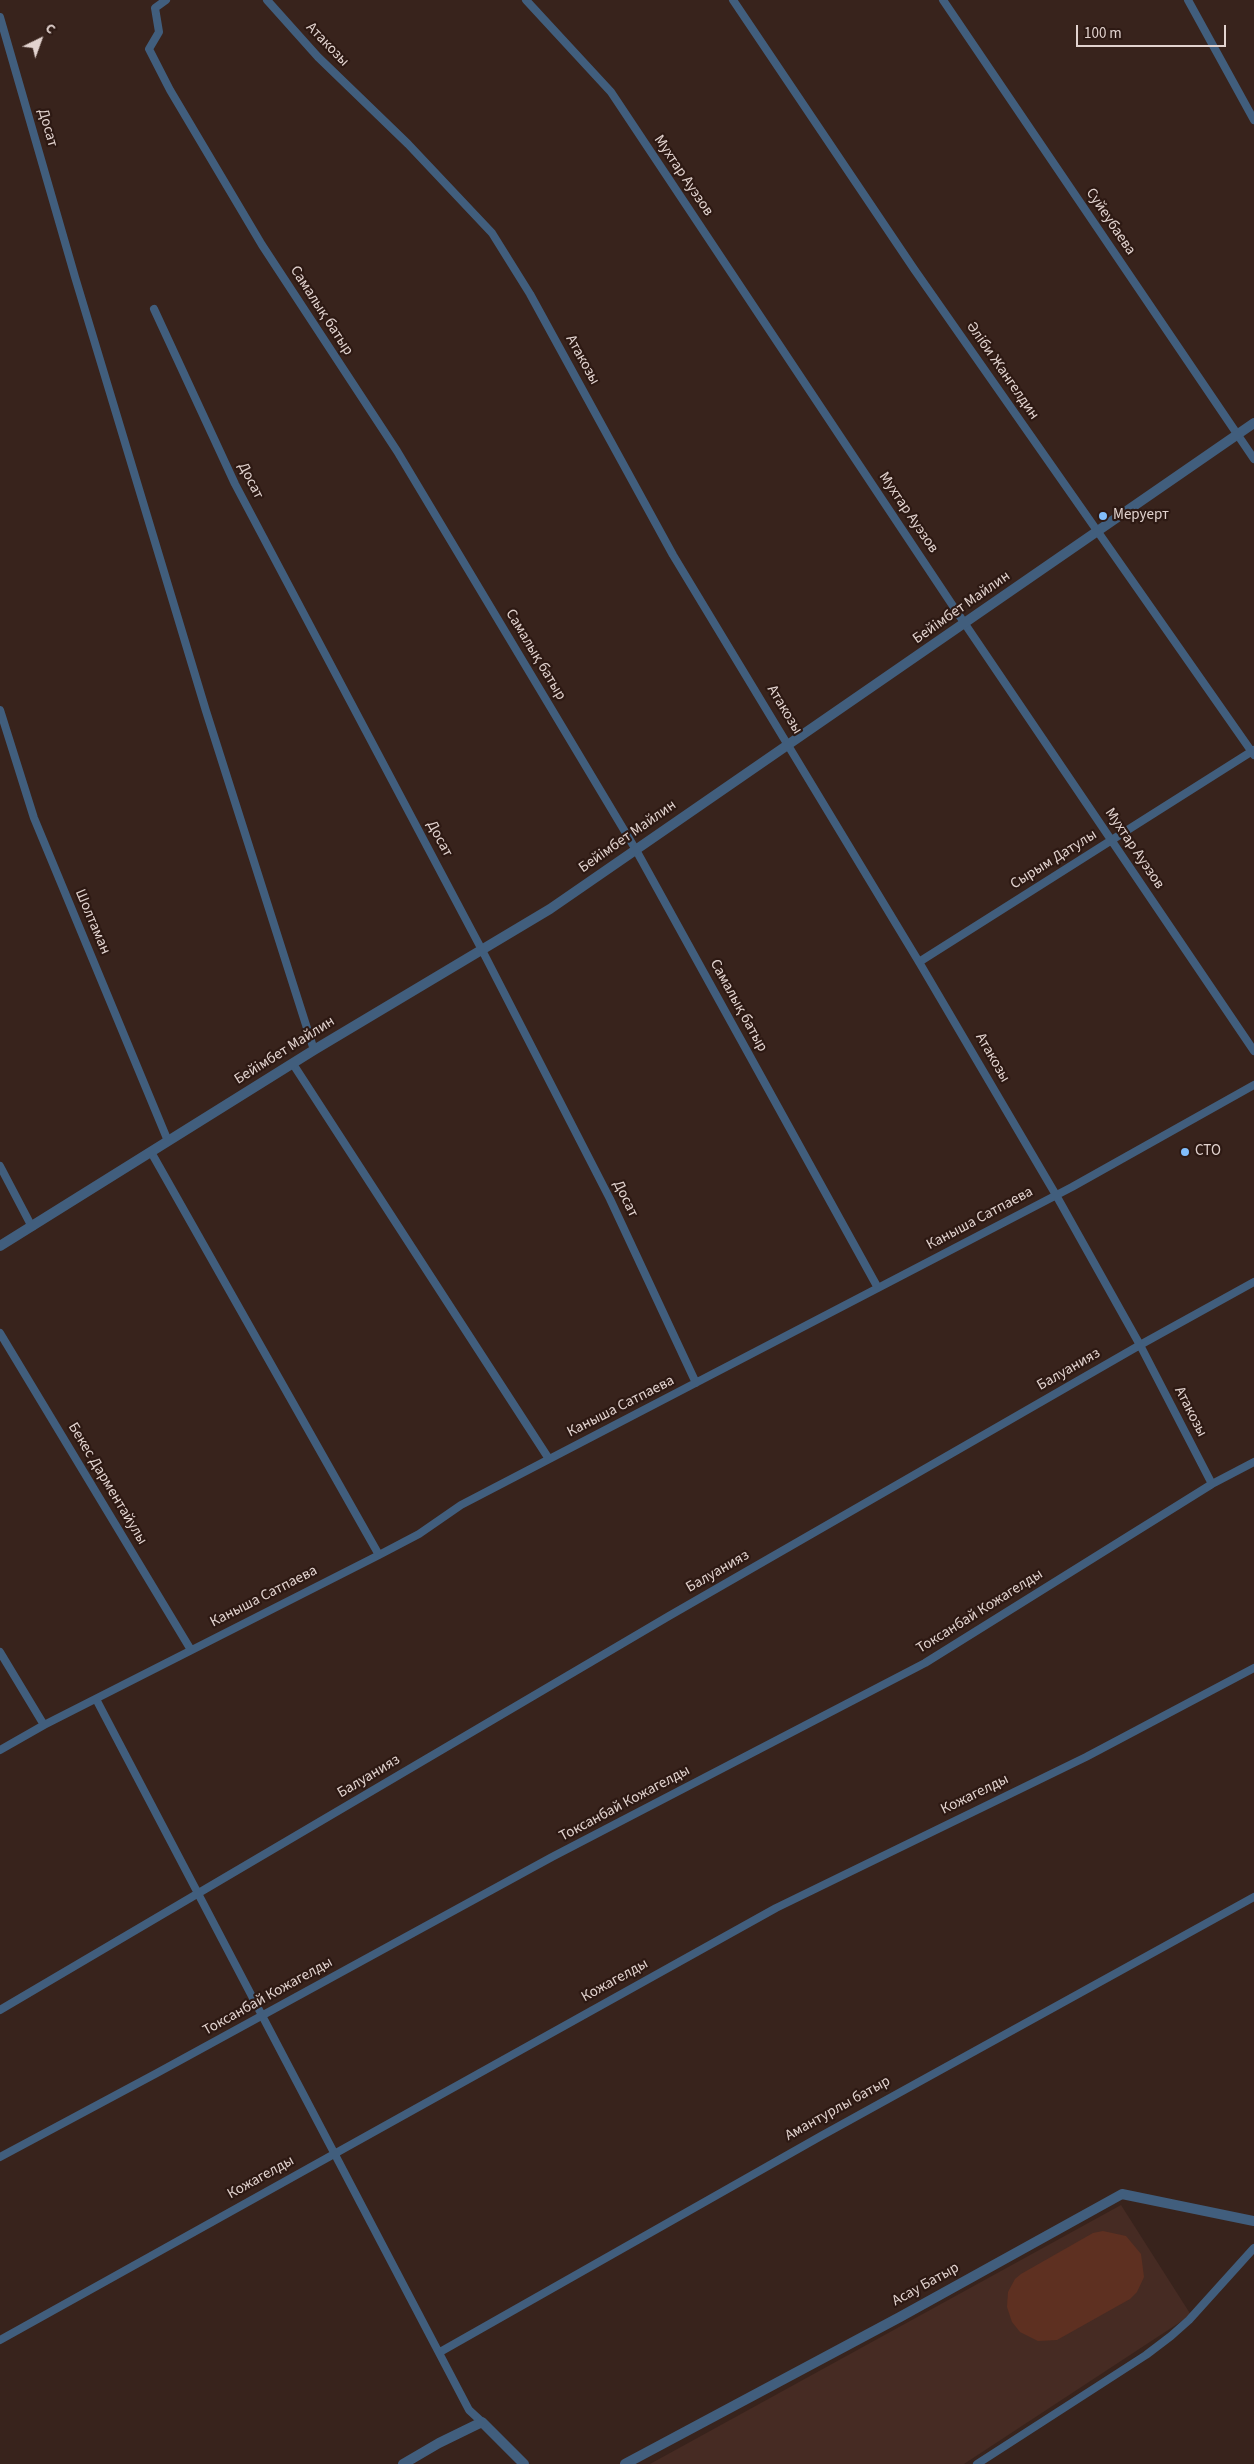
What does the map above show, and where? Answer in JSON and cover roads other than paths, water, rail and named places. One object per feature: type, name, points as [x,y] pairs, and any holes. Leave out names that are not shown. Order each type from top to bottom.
[{"type":"street","name":"Самалық батыр","points":[[166,0],[155,8],[159,32],[149,49],[170,90],[262,245],[397,451],[636,850],[878,1288]]},
{"type":"street","name":"Атакозы","points":[[267,0],[318,57],[408,144],[492,233],[530,294],[673,554],[919,962],[1056,1195],[1140,1345],[1212,1484]]},
{"type":"street","name":"Мухтар Ауэзов","points":[[526,0],[611,92],[965,624],[1254,1051]]},
{"type":"street","name":"Әліби Жангелдин","points":[[733,0],[914,269],[1253,752]]},
{"type":"street","name":"Суйеубаева","points":[[944,0],[1254,458]]},
{"type":"street","points":[[1188,0],[1254,120]]},
{"type":"street","name":"Досат","points":[[0,16],[78,286],[203,702],[314,1050]]},
{"type":"street","name":"Досат","points":[[154,309],[234,484],[482,950],[610,1199],[696,1383]]},
{"type":"street","name":"Бейімбет Майлин","points":[[0,1246],[314,1050],[550,909],[1254,423]]},
{"type":"street","name":"Шолтаман","points":[[0,710],[34,818],[168,1141]]},
{"type":"street","name":"Сырым Датулы","points":[[919,962],[1253,752]]},
{"type":"street","points":[[292,1064],[549,1459]]},
{"type":"street","name":"Каныша Сатпаева","points":[[0,1750],[44,1725],[419,1534],[461,1505],[1056,1195],[1254,1085]]},
{"type":"street","points":[[151,1152],[379,1555]]},
{"type":"street","points":[[0,1166],[32,1227]]},
{"type":"street","name":"Балуанияз","points":[[0,2010],[200,1894],[668,1616],[1140,1345],[1254,1282]]},
{"type":"street","name":"Бекес Дарментайулы","points":[[0,1333],[191,1650]]},
{"type":"street","name":"Токсанбай Кожагелды","points":[[0,2157],[552,1857],[925,1663],[1212,1484],[1254,1462]]},
{"type":"street","points":[[0,1652],[44,1725]]},
{"type":"street","name":"Кожагелды","points":[[0,2340],[776,1908],[1086,1757],[1254,1668]]},
{"type":"street","points":[[96,1699],[200,1894],[261,2015],[335,2152],[469,2410],[524,2464]]},
{"type":"street","name":"Амантурлы батыр","points":[[440,2352],[821,2136],[1254,1897]]},
{"type":"street","name":"Асау Батыр","points":[[625,2464],[900,2317],[1122,2194],[1254,2221]]},
{"type":"street","points":[[977,2464],[1146,2355],[1171,2336],[1189,2320],[1254,2248]]},
{"type":"street","points":[[403,2464],[439,2443],[482,2422]]},
{"type":"place","name":"Меруерт","points":[[1103,516]]},
{"type":"place","name":"CTO","points":[[1185,1152]]}]
